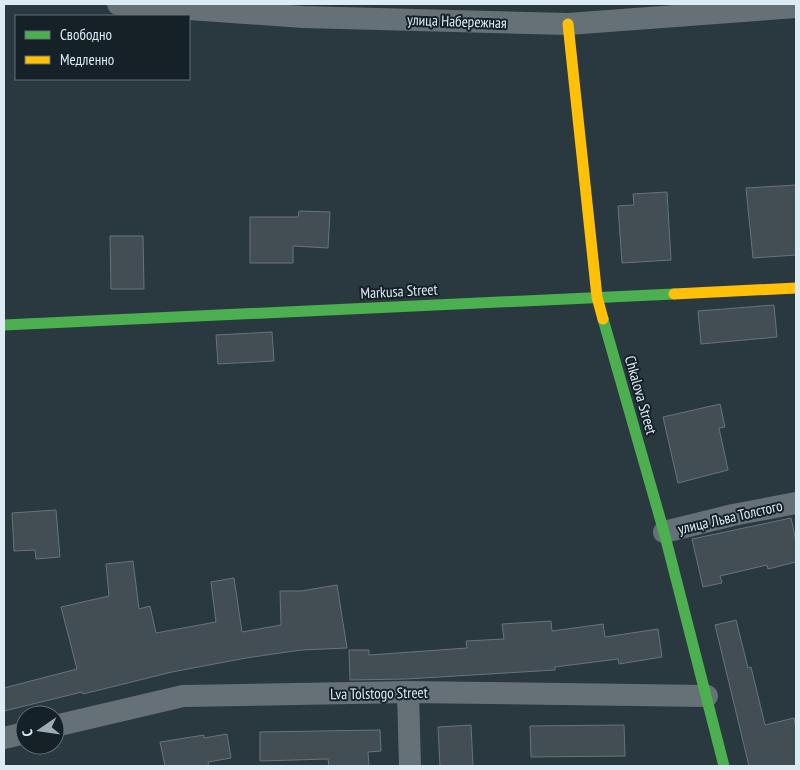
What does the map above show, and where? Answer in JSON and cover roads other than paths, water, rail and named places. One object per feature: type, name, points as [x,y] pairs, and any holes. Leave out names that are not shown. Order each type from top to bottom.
[{"type":"street","name":"улица Набережная","points":[[118,4],[303,17],[568,24],[796,7]]},
{"type":"street","name":"Chkalova Street","points":[[568,24],[597,297],[664,532],[724,766]]},
{"type":"street","name":"Markusa Street","points":[[4,325],[796,288]]},
{"type":"street","name":"улица Льва Толстого","points":[[664,532],[733,515],[796,503]]},
{"type":"street","name":"Lva Tolstogo Street","points":[[65,724],[183,696],[408,692],[707,696]]},
{"type":"street","points":[[408,692],[410,766]]}]
